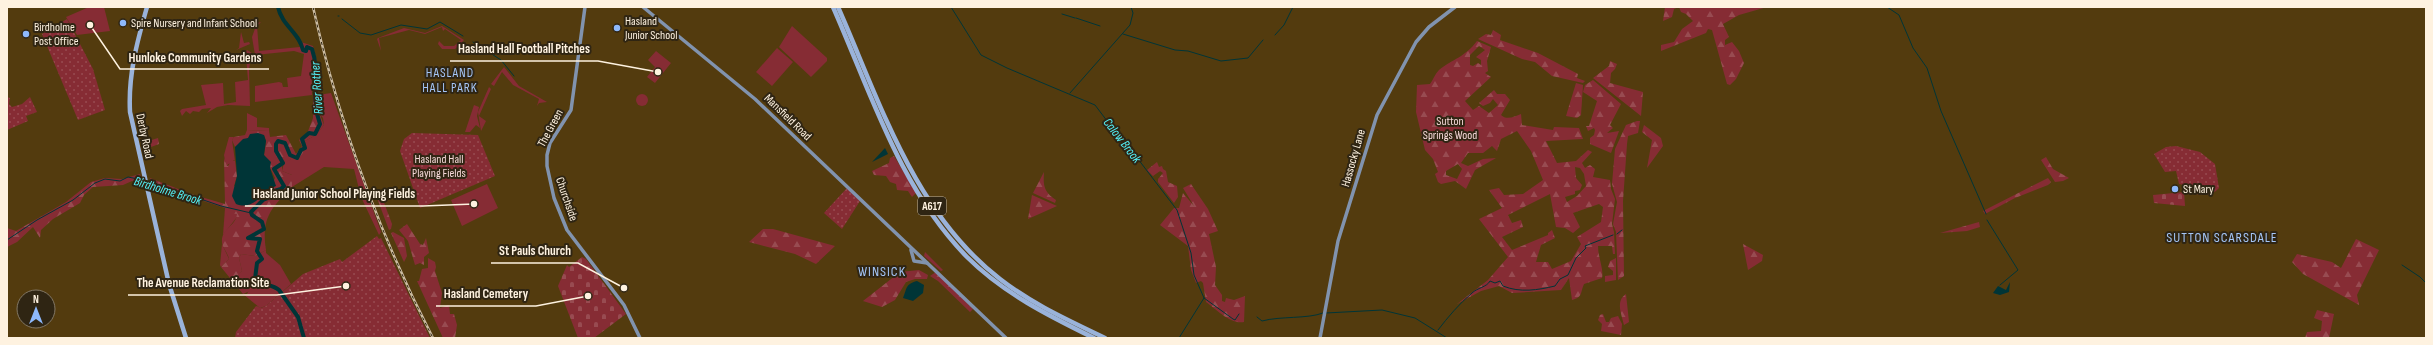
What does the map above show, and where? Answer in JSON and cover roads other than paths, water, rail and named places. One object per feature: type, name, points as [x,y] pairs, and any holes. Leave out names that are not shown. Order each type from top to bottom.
[{"type":"highway","name":"Derby Road","points":[[147,7],[135,50],[129,96],[133,130],[173,300],[186,338]]},
{"type":"highway","name":"A617","points":[[833,7],[892,144],[913,186],[935,220],[968,258],[1002,287],[1031,305],[1094,338]]},
{"type":"highway","name":"A617","points":[[838,7],[917,184],[952,233],[968,251],[1012,288],[1054,313],[1105,338]]},
{"type":"main road","name":"The Green","points":[[546,163],[550,144],[571,110],[585,7]]},
{"type":"main road","name":"Mansfield Road","points":[[643,7],[758,101],[911,250],[927,263],[1006,338]]},
{"type":"main road","name":"Hassocky Lane","points":[[1320,338],[1338,241],[1370,132],[1377,115],[1416,42],[1435,22],[1455,7]]},
{"type":"main road","name":"Churchside","points":[[546,163],[554,198],[567,230],[624,305],[640,338]]},
{"type":"main road","points":[[911,250],[914,261],[927,263]]},
{"type":"main road","points":[[912,257],[918,255],[918,261]]},
{"type":"water","points":[[258,133],[264,135],[266,141],[264,155],[271,162],[270,168],[276,186],[253,203],[248,205],[236,204],[232,196],[237,176],[235,147],[243,139],[248,138],[250,134]]},
{"type":"water","points":[[885,148],[888,154],[872,162]]},
{"type":"water","points":[[917,281],[924,285],[923,293],[913,301],[903,298],[908,285]]},
{"type":"water","points":[[2010,282],[2009,292],[2000,295],[1993,293],[1998,286],[2006,290]]},
{"type":"waterway","name":"River Rother","points":[[278,7],[280,14],[298,38],[303,50],[306,51],[307,47],[312,49],[316,68],[315,95],[317,114],[320,124],[315,134],[309,133],[302,139],[305,148],[301,150],[297,158],[290,155],[285,143],[278,141],[276,144],[276,151],[283,163],[274,169],[284,186],[281,189],[271,192],[268,198],[263,200],[251,212],[252,215],[262,222],[264,229],[248,238],[260,239],[257,251],[262,259],[257,263],[255,279],[279,290],[298,317],[304,338]]},
{"type":"waterway","name":"Calow Brook","points":[[951,7],[981,55],[1007,68],[1095,105],[1177,210],[1191,253],[1194,275],[1204,298],[1235,320],[1239,314]]},
{"type":"waterway","points":[[1070,93],[1130,25],[1133,13],[1131,7]]},
{"type":"waterway","points":[[1275,35],[1284,25],[1293,7]]},
{"type":"waterway","points":[[1887,7],[1899,15],[1913,48],[1927,68],[1941,111],[1986,214]]},
{"type":"waterway","points":[[1062,14],[1075,18]]},
{"type":"waterway","points":[[1076,18],[1100,26]]},
{"type":"waterway","points":[[342,19],[360,33],[371,35],[401,25],[427,29],[440,22],[463,36]]},
{"type":"waterway","points":[[1123,34],[1175,50],[1188,51],[1221,61],[1248,58],[1263,40]]},
{"type":"waterway","points":[[473,42],[501,60],[514,76]]},
{"type":"waterway","name":"Birdholme Brook","points":[[7,240],[37,220],[73,200],[95,183],[105,179],[120,181],[128,177],[143,180]]},
{"type":"waterway","name":"Birdholme Brook","points":[[148,181],[221,206],[251,213]]},
{"type":"waterway","points":[[1987,220],[2018,270],[2000,285]]},
{"type":"waterway","points":[[1617,234],[1622,230]]},
{"type":"waterway","points":[[1438,330],[1467,297],[1474,291],[1487,285],[1490,281],[1495,283],[1500,281],[1503,286],[1516,290],[1536,290],[1555,286],[1560,279],[1568,275],[1576,258],[1586,248],[1585,246],[1613,235]]},
{"type":"waterway","points":[[2402,265],[2426,283]]},
{"type":"waterway","points":[[1179,338],[1204,298]]},
{"type":"waterway","points":[[1326,313],[1382,310],[1415,318],[1447,338]]},
{"type":"waterway","name":"Calow Brook","points":[[1257,317],[1262,321],[1277,318],[1310,316],[1323,313]]},
{"type":"railway","points":[[313,7],[335,93],[362,177],[395,259],[433,338]]},
{"type":"place","name":"Spire Nursery and Infant School","points":[[123,23]]},
{"type":"place","name":"Hunloke Community Gardens","points":[[90,25]]},
{"type":"place","name":"Hasland Junior School","points":[[617,28]]},
{"type":"place","name":"Birdholme Post Office","points":[[26,34]]},
{"type":"place","name":"Hasland Hall Football Pitches","points":[[658,72]]},
{"type":"place","name":"St Mary","points":[[2175,189]]},
{"type":"place","name":"Hasland Junior School Playing Fields","points":[[474,204]]},
{"type":"place","name":"The Avenue Reclamation Site","points":[[346,286]]},
{"type":"place","name":"St Pauls Church","points":[[624,288]]},
{"type":"place","name":"Hasland Cemetery","points":[[588,296]]},
{"type":"district","name":"HASLAND HALL PARK","points":[[450,80]]},
{"type":"district","name":"SUTTON SCARSDALE","points":[[2222,237]]},
{"type":"district","name":"WINSICK","points":[[882,271]]},
{"type":"park label","name":"Sutton Springs Wood","points":[[1450,128]]},
{"type":"park label","name":"Hasland Hall Playing Fields","points":[[439,166]]}]
